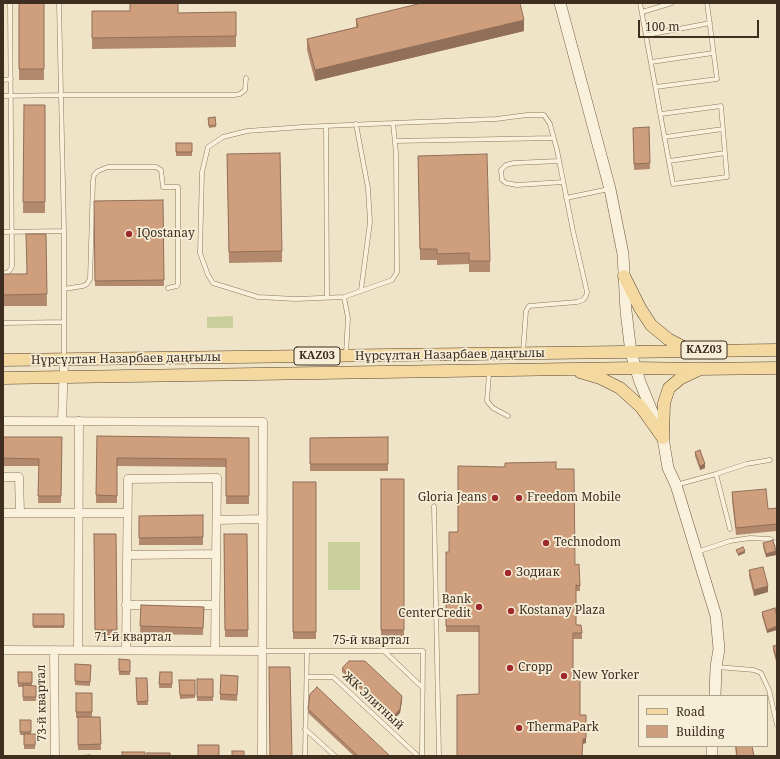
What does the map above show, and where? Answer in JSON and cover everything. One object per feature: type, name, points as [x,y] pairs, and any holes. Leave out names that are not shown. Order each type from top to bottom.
[{"type":"main road","points":[[624,276],[642,313],[651,325],[668,339],[690,350]]},
{"type":"main road","name":"Нұрсұлтан Назарбаев даңғылы","points":[[3,360],[777,350]]},
{"type":"main road","name":"KАZ03","points":[[569,369],[777,368]]},
{"type":"main road","points":[[569,369],[600,378],[620,388],[641,407],[663,438]]},
{"type":"main road","name":"Нұрсұлтан Назарбаев даңғылы","points":[[3,378],[569,369]]},
{"type":"main road","points":[[663,438],[664,403],[669,388],[681,378],[699,369]]},
{"type":"street","points":[[560,3],[610,189],[623,254],[631,353],[635,368],[663,438],[668,468],[676,486],[716,616],[719,649],[716,667],[715,695]]},
{"type":"street","points":[[62,421],[64,359]]},
{"type":"street","points":[[3,421],[263,422],[262,756]]},
{"type":"street","points":[[78,650],[79,421]]},
{"type":"street","points":[[3,477],[19,477],[20,513]]},
{"type":"street","points":[[126,650],[128,479],[217,478],[215,650]]},
{"type":"street","points":[[3,514],[128,513]]},
{"type":"street","points":[[217,520],[262,519]]},
{"type":"street","points":[[127,555],[216,554]]},
{"type":"street","points":[[126,606],[215,605]]},
{"type":"street","name":"71-й квартал","points":[[3,650],[262,651]]},
{"type":"street","name":"73-й квартал","points":[[54,650],[55,756]]},
{"type":"lane","points":[[3,272],[10,270],[12,266],[10,3]]},
{"type":"lane","points":[[59,3],[64,231],[64,359]]},
{"type":"lane","points":[[640,3],[647,35],[651,62],[656,87],[660,114],[664,137],[673,184],[727,177],[721,106],[660,114]]},
{"type":"lane","points":[[642,12],[672,3]]},
{"type":"lane","points":[[656,87],[716,79],[707,3]]},
{"type":"lane","points":[[647,35],[710,23]]},
{"type":"lane","points":[[651,62],[713,54]]},
{"type":"lane","points":[[3,96],[234,95],[240,94],[245,90],[246,78]]},
{"type":"lane","points":[[3,80],[11,79]]},
{"type":"lane","points":[[394,123],[397,272],[392,280],[344,297],[296,299],[258,297],[213,283],[208,275],[200,253],[202,172],[208,147],[223,137],[247,131],[356,124],[496,119],[527,115],[544,115],[550,124],[554,138],[587,292],[586,296],[577,302],[536,304],[529,306],[526,311],[522,354]]},
{"type":"lane","points":[[356,124],[368,188],[370,222],[361,290]]},
{"type":"lane","points":[[326,126],[327,298]]},
{"type":"lane","points":[[664,137],[723,129]]},
{"type":"lane","points":[[395,141],[554,138]]},
{"type":"lane","points":[[669,161],[725,153]]},
{"type":"lane","points":[[559,161],[514,163],[506,165],[501,170],[502,180],[506,183],[517,185],[563,182]]},
{"type":"lane","points":[[64,289],[84,286],[90,279],[93,181],[94,175],[98,171],[108,167],[156,167],[161,170],[163,187],[178,186],[178,284],[177,286],[168,288]]},
{"type":"lane","points":[[566,198],[610,189]]},
{"type":"lane","points":[[3,232],[64,231]]},
{"type":"lane","points":[[344,297],[348,318],[346,356]]},
{"type":"lane","points":[[3,323],[63,322]]},
{"type":"lane","points":[[489,370],[487,401],[493,408],[508,416]]},
{"type":"lane","points":[[676,486],[746,464],[770,460]]},
{"type":"lane","points":[[716,474],[730,529]]},
{"type":"lane","points":[[434,506],[439,756]]},
{"type":"lane","points":[[697,552],[730,541],[750,538],[770,539],[777,544]]},
{"type":"lane","name":"75-й квартал","points":[[262,651],[423,651],[422,756]]},
{"type":"lane","points":[[305,756],[307,651]]},
{"type":"lane","points":[[384,651],[423,688]]},
{"type":"lane","points":[[716,667],[754,670],[761,673],[770,690],[777,725]]},
{"type":"lane","name":"ЖК Элитный","points":[[307,677],[333,677],[418,756]]},
{"type":"lane","points":[[305,729],[335,756]]},
{"type":"green space","points":[[233,316],[233,328],[207,328],[207,317]]},
{"type":"green space","points":[[328,542],[360,542],[360,590],[328,590]]},
{"type":"building","points":[[19,3],[44,3],[44,69],[19,69]]},
{"type":"building","points":[[130,3],[178,3],[178,13],[236,12],[236,36],[92,38],[92,11],[130,11]]},
{"type":"building","points":[[422,3],[520,3],[524,20],[315,70],[307,39],[358,27],[356,19]]},
{"type":"building","points":[[24,105],[45,105],[45,202],[23,202]]},
{"type":"building","points":[[215,117],[216,125],[209,126],[208,118]]},
{"type":"building","points":[[649,127],[650,163],[634,164],[633,128]]},
{"type":"building","points":[[176,143],[192,143],[192,152],[176,152]]},
{"type":"building","points":[[280,153],[282,251],[229,252],[227,154]]},
{"type":"building","points":[[487,154],[490,261],[469,261],[469,253],[437,254],[437,249],[420,249],[418,156]]},
{"type":"building","name":"IQostanay","points":[[163,200],[164,280],[95,281],[94,201]]},
{"type":"building","points":[[26,234],[46,234],[47,294],[3,295],[3,274],[27,274]]},
{"type":"building","points":[[97,436],[249,438],[249,496],[226,496],[226,459],[117,458],[117,496],[96,495]]},
{"type":"building","points":[[3,437],[62,437],[61,496],[38,496],[39,459],[3,458]]},
{"type":"building","points":[[388,437],[388,464],[310,464],[310,438]]},
{"type":"building","points":[[700,450],[705,464],[700,466],[695,452]]},
{"type":"building","name":"Kostanay Plaza","points":[[556,462],[556,469],[574,469],[575,565],[579,564],[580,586],[576,585],[576,625],[581,625],[582,633],[573,633],[573,680],[580,680],[580,715],[586,715],[586,738],[583,739],[582,756],[457,756],[457,695],[479,694],[479,626],[446,626],[446,552],[449,552],[449,532],[458,532],[458,466],[505,467],[505,463]]},
{"type":"building","points":[[381,479],[404,479],[404,630],[381,630]]},
{"type":"building","points":[[293,482],[316,482],[316,632],[293,632]]},
{"type":"building","points":[[766,489],[768,509],[777,508],[777,524],[736,528],[732,492]]},
{"type":"building","points":[[203,515],[203,537],[139,538],[139,516]]},
{"type":"building","points":[[94,534],[116,534],[117,630],[95,630]]},
{"type":"building","points":[[224,534],[247,534],[248,630],[225,630]]},
{"type":"building","points":[[773,540],[776,551],[766,554],[763,543]]},
{"type":"building","points":[[743,547],[745,551],[738,554],[736,550]]},
{"type":"building","points":[[763,567],[768,586],[754,590],[749,570]]},
{"type":"building","points":[[141,605],[204,607],[203,628],[140,626]]},
{"type":"building","points":[[775,608],[777,626],[767,630],[762,612]]},
{"type":"building","points":[[33,614],[64,614],[64,626],[33,626]]},
{"type":"building","points":[[777,645],[777,661],[773,646]]},
{"type":"building","points":[[119,659],[130,660],[130,672],[119,671]]},
{"type":"building","points":[[349,661],[365,661],[402,696],[400,709],[393,717],[342,668]]},
{"type":"building","points":[[75,664],[91,665],[90,682],[75,681]]},
{"type":"building","points":[[269,667],[290,667],[292,756],[270,756]]},
{"type":"building","points":[[18,672],[32,672],[32,683],[18,683]]},
{"type":"building","points":[[160,672],[172,672],[172,684],[159,684]]},
{"type":"building","points":[[221,675],[238,676],[237,695],[220,694]]},
{"type":"building","points":[[136,678],[147,678],[148,701],[137,702]]},
{"type":"building","points":[[197,679],[213,679],[213,697],[197,697]]},
{"type":"building","points":[[179,680],[195,680],[195,695],[180,695]]},
{"type":"building","points":[[23,685],[36,686],[36,697],[23,697]]},
{"type":"building","points":[[317,687],[390,756],[358,756],[308,709],[310,694]]},
{"type":"building","points":[[76,693],[92,693],[92,712],[76,712]]},
{"type":"building","points":[[78,717],[100,717],[101,744],[78,745]]},
{"type":"building","points":[[20,720],[31,720],[31,732],[20,732]]},
{"type":"building","points":[[24,734],[36,734],[35,745],[24,745]]},
{"type":"building","points":[[198,745],[219,745],[219,756],[198,756]]},
{"type":"building","points":[[736,747],[752,747],[754,756],[737,756]]},
{"type":"building","points":[[232,751],[244,751],[244,756],[232,756]]},
{"type":"building","points":[[122,752],[145,752],[145,756],[122,756]]},
{"type":"building","points":[[147,753],[170,753],[170,756],[147,756]]},
{"type":"place","name":"IQostanay","points":[[129,234]]},
{"type":"place","name":"Gloria Jeans","points":[[495,498]]},
{"type":"place","name":"Freedom Mobile","points":[[519,498]]},
{"type":"place","name":"Technodom","points":[[546,543]]},
{"type":"place","name":"Зодиак","points":[[508,573]]},
{"type":"place","name":"Bank CenterCredit","points":[[479,607]]},
{"type":"place","name":"Kostanay Plaza","points":[[511,611]]},
{"type":"place","name":"Cropp","points":[[510,668]]},
{"type":"place","name":"New Yorker","points":[[564,676]]},
{"type":"place","name":"ThermaPark","points":[[519,728]]}]
